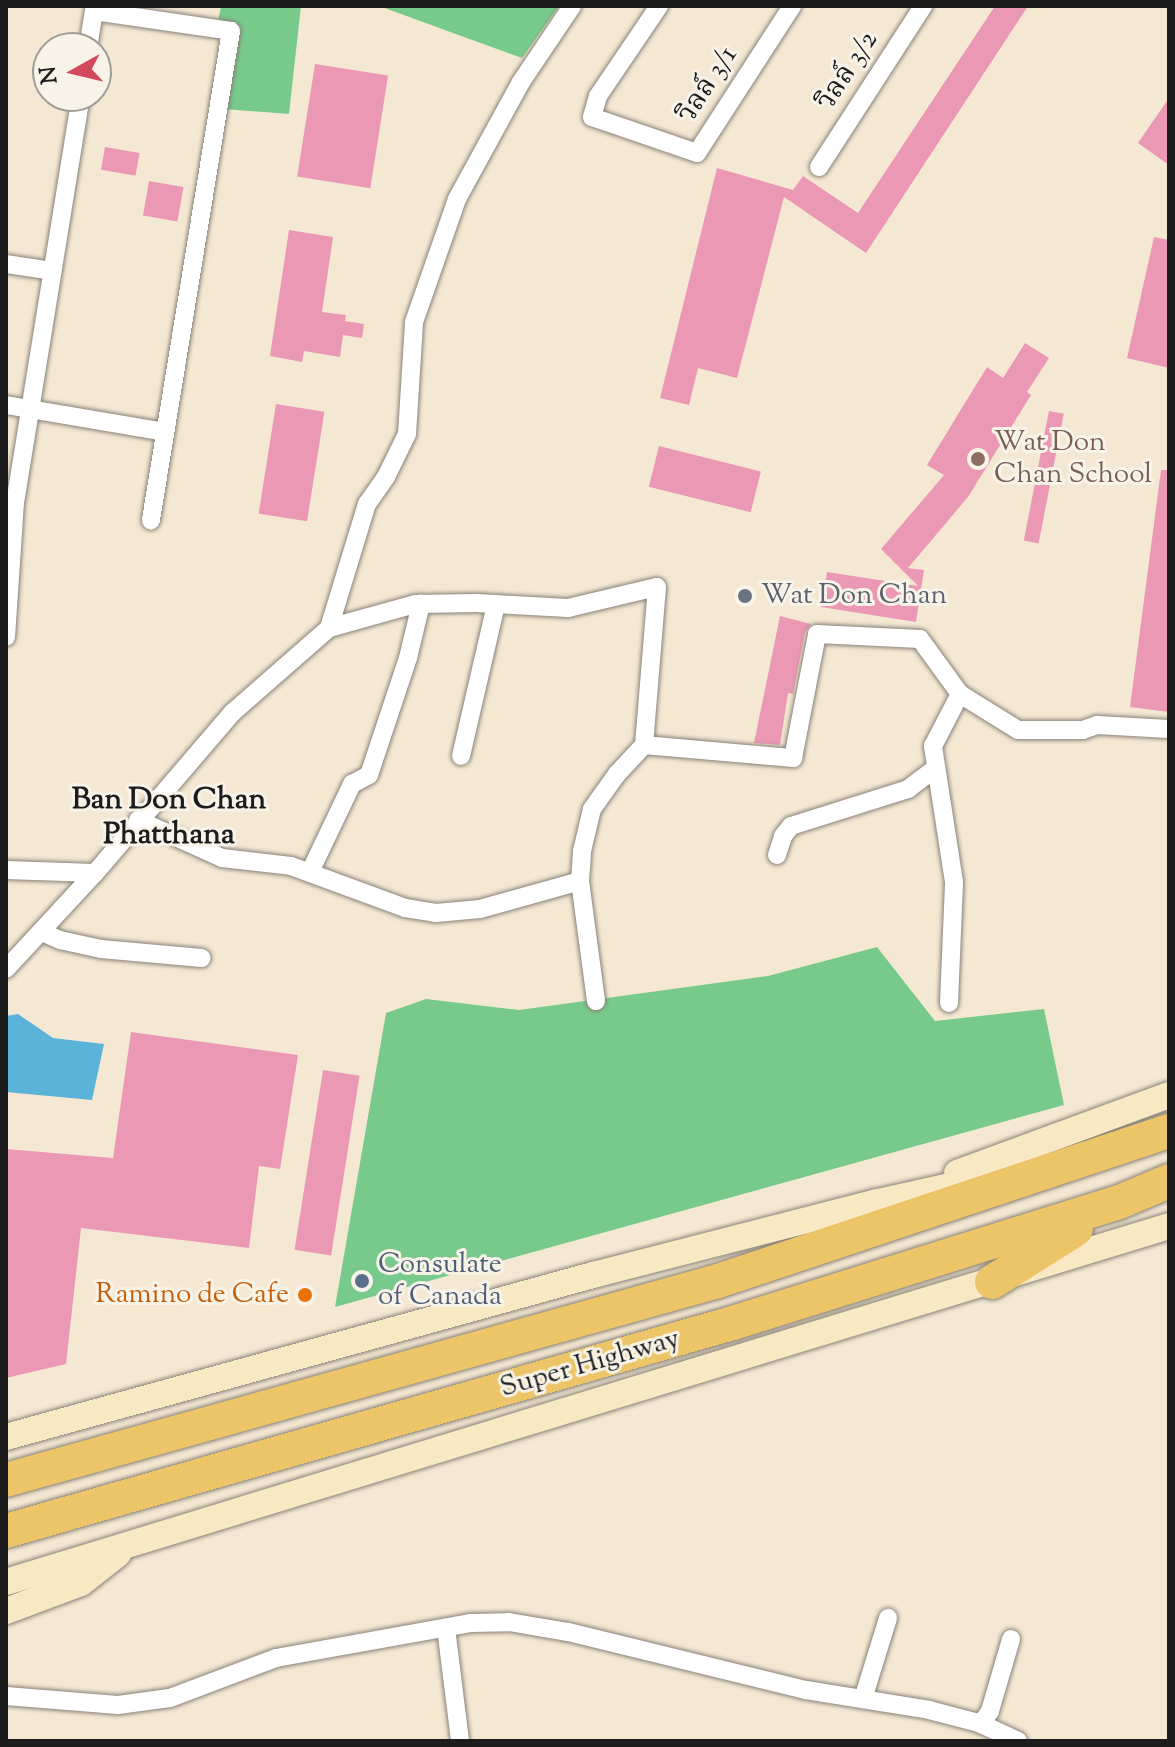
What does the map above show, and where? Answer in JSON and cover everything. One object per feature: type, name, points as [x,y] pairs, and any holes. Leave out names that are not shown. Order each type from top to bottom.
[{"type":"highway","name":"Super Highway","points":[[6,1480],[718,1281],[1169,1131]]},
{"type":"highway","name":"Super Highway","points":[[6,1531],[733,1323],[1117,1203],[1169,1181]]},
{"type":"highway","points":[[992,1282],[1117,1203]]},
{"type":"main road","points":[[878,1202],[1169,1095]]},
{"type":"main road","points":[[6,1437],[593,1275],[878,1202],[1120,1149]]},
{"type":"main road","points":[[6,1582],[1169,1226]]},
{"type":"main road","points":[[6,1424],[55,1424]]},
{"type":"main road","points":[[6,1611],[81,1583],[127,1547]]},
{"type":"street","points":[[329,628],[367,504],[386,477],[407,434],[414,322],[457,199],[521,82],[572,6]]},
{"type":"street","name":"วิลล์ 3/1","points":[[659,6],[598,96],[592,117],[697,153],[792,6]]},
{"type":"street","name":"วิลล์ 3/2","points":[[819,167],[923,6]]},
{"type":"street","points":[[91,32],[94,11],[231,31],[151,520]]},
{"type":"street","points":[[6,637],[15,503],[78,112]]},
{"type":"street","points":[[6,264],[52,271]]},
{"type":"street","points":[[6,405],[165,432]]},
{"type":"street","points":[[6,969],[95,873],[232,713],[329,628],[421,604],[568,608],[657,587],[644,745],[617,774],[592,809],[582,851],[580,881],[596,1001]]},
{"type":"street","points":[[310,872],[352,784],[369,775],[408,658],[421,604]]},
{"type":"street","points":[[461,756],[496,604]]},
{"type":"street","points":[[644,745],[793,758],[817,634],[920,639],[960,694],[1018,730],[1083,730],[1097,725],[1135,730],[1169,729]]},
{"type":"street","points":[[949,1003],[954,882],[933,746],[960,694]]},
{"type":"street","points":[[777,855],[783,836],[791,826],[908,789],[936,768]]},
{"type":"street","points":[[138,820],[222,858],[310,872],[405,908],[436,913],[480,909],[580,881]]},
{"type":"street","points":[[6,870],[95,873]]},
{"type":"street","points":[[42,932],[60,940],[101,949],[202,958]]},
{"type":"street","points":[[863,1699],[888,1618]]},
{"type":"street","points":[[6,1696],[118,1705],[170,1698],[276,1658],[470,1623],[540,1626],[806,1690],[981,1724],[1018,1741]]},
{"type":"street","points":[[446,1628],[460,1741]]},
{"type":"street","points":[[981,1724],[990,1711],[1011,1639]]},
{"type":"green space","points":[[221,6],[301,6],[289,114],[223,109],[236,22],[218,22]]},
{"type":"green space","points":[[379,6],[559,6],[522,58]]},
{"type":"green space","points":[[877,947],[935,1021],[1044,1009],[1064,1105],[335,1307],[386,1013],[426,999],[519,1010],[768,976]]},
{"type":"water","points":[[18,1014],[53,1038],[104,1044],[92,1100],[6,1092],[6,1016]]},
{"type":"building","points":[[995,6],[1028,6],[866,253],[784,197],[737,378],[698,368],[689,405],[660,398],[717,168],[793,190],[803,176],[858,213]]},
{"type":"building","points":[[315,64],[388,76],[370,188],[297,177]]},
{"type":"building","points":[[1169,98],[1169,165],[1138,143]]},
{"type":"building","points":[[105,147],[139,153],[135,176],[101,170]]},
{"type":"building","points":[[149,181],[183,187],[177,222],[143,215]]},
{"type":"building","points":[[289,230],[333,237],[322,312],[346,315],[345,321],[364,324],[362,338],[343,335],[340,357],[304,351],[302,362],[270,356]]},
{"type":"building","points":[[1154,237],[1169,240],[1169,368],[1127,358]]},
{"type":"building","points":[[1025,343],[1049,358],[1027,392],[1031,395],[968,497],[908,568],[924,570],[916,622],[821,607],[827,572],[918,586],[881,549],[944,475],[927,465],[987,367],[1003,378]]},
{"type":"building","points":[[276,404],[324,412],[307,521],[259,514]]},
{"type":"building","points":[[1049,411],[1064,414],[1039,543],[1024,541]]},
{"type":"building","points":[[659,446],[761,471],[751,512],[649,487]]},
{"type":"building","points":[[1161,470],[1169,470],[1169,712],[1130,707]]},
{"type":"building","points":[[780,616],[811,624],[805,632],[793,694],[788,693],[780,745],[754,743]]},
{"type":"building","points":[[131,1032],[298,1055],[280,1169],[259,1166],[249,1248],[81,1228],[66,1364],[6,1378],[6,1149],[113,1158]]},
{"type":"building","points":[[323,1070],[360,1076],[331,1256],[295,1250]]},
{"type":"place","name":"Wat Don Chan School","points":[[978,459]]},
{"type":"place","name":"Wat Don Chan","points":[[745,596]]},
{"type":"place","name":"Consulate of Canada","points":[[362,1281]]},
{"type":"place","name":"Ramino de Cafe","points":[[305,1295]]},
{"type":"district","name":"Ban Don Chan Phatthana","points":[[169,818]]}]
